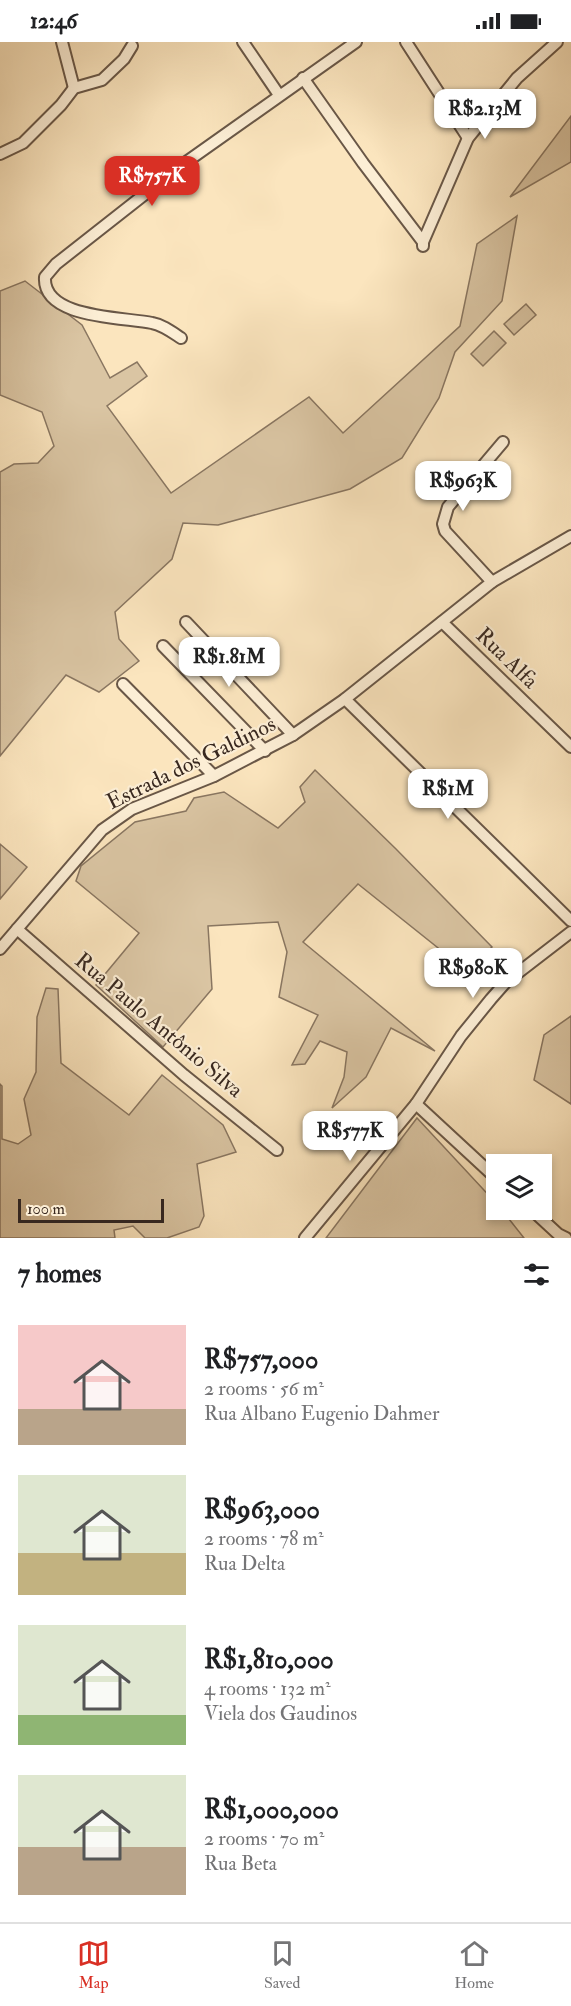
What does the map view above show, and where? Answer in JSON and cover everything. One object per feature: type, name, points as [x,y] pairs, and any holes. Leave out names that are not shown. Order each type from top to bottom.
[{"type":"street","points":[[62,42],[74,88]]},
{"type":"street","points":[[243,42],[279,95]]},
{"type":"street","points":[[181,338],[167,328],[152,323],[102,317],[71,308],[46,292],[45,277],[56,264],[155,186],[356,42]]},
{"type":"street","points":[[405,42],[468,138]]},
{"type":"street","points":[[303,78],[423,246],[468,138],[517,78],[557,42]]},
{"type":"street","points":[[0,154],[23,143],[61,105],[74,88],[102,80],[124,59],[132,46]]},
{"type":"street","points":[[492,582],[445,531],[443,524],[448,507],[503,442]]},
{"type":"street","name":"Estrada dos Galdinos","points":[[0,949],[102,830],[115,820],[132,809],[214,776],[293,735],[345,699],[492,582],[571,536]]},
{"type":"street","points":[[186,622],[293,735]]},
{"type":"street","name":"Rua Alfa","points":[[442,622],[571,747]]},
{"type":"street","points":[[164,646],[265,751]]},
{"type":"street","points":[[123,684],[214,776]]},
{"type":"street","points":[[345,699],[571,921]]},
{"type":"street","name":"Rua Paulo Antônio Silva","points":[[17,929],[184,1075],[277,1150]]},
{"type":"street","points":[[305,1238],[416,1104],[461,1036],[506,982],[571,932]]},
{"type":"street","points":[[416,1104],[486,1169]]},
{"type":"street","points":[[543,1220],[566,1238]]},
{"type":"shaded area","points":[[571,116],[571,162],[510,197]]},
{"type":"shaded area","points":[[517,216],[502,301],[455,352],[439,398],[402,458],[350,489],[218,525],[183,523],[172,559],[115,612],[119,639],[139,661],[99,692],[66,675],[0,756],[0,472],[14,464],[38,463],[54,446],[42,412],[0,395],[0,291],[25,281],[82,325],[110,378],[137,362],[147,376],[107,406],[171,493],[309,397],[343,433],[460,326],[477,244]]},
{"type":"shaded area","points":[[526,304],[536,315],[514,335],[504,324]]},
{"type":"shaded area","points":[[494,331],[506,343],[483,366],[471,354]]},
{"type":"shaded area","points":[[315,770],[492,947],[467,971],[358,884],[303,942],[435,1051],[391,1028],[366,1077],[332,1108],[344,1077],[347,1052],[320,1041],[305,1064],[292,1065],[318,1015],[279,997],[287,952],[278,922],[208,926],[212,989],[163,1047],[96,985],[139,933],[76,881],[81,866],[135,822],[186,811],[194,798],[224,792],[278,828],[305,802],[300,787]]},
{"type":"shaded area","points":[[0,844],[27,867],[0,899]]},
{"type":"shaded area","points":[[46,988],[58,989],[61,1063],[129,1115],[162,1075],[223,1125],[236,1152],[197,1164],[204,1216],[199,1227],[167,1238],[145,1238],[133,1226],[114,1230],[115,1238],[0,1238],[0,1084],[2,1086],[2,1139],[18,1144],[31,1135],[24,1099],[36,1072],[37,1017]]},
{"type":"shaded area","points":[[571,1016],[571,1104],[534,1080],[544,1035]]},
{"type":"shaded area","points":[[417,1118],[486,1192],[486,1220],[510,1220],[524,1238],[326,1238]]}]
